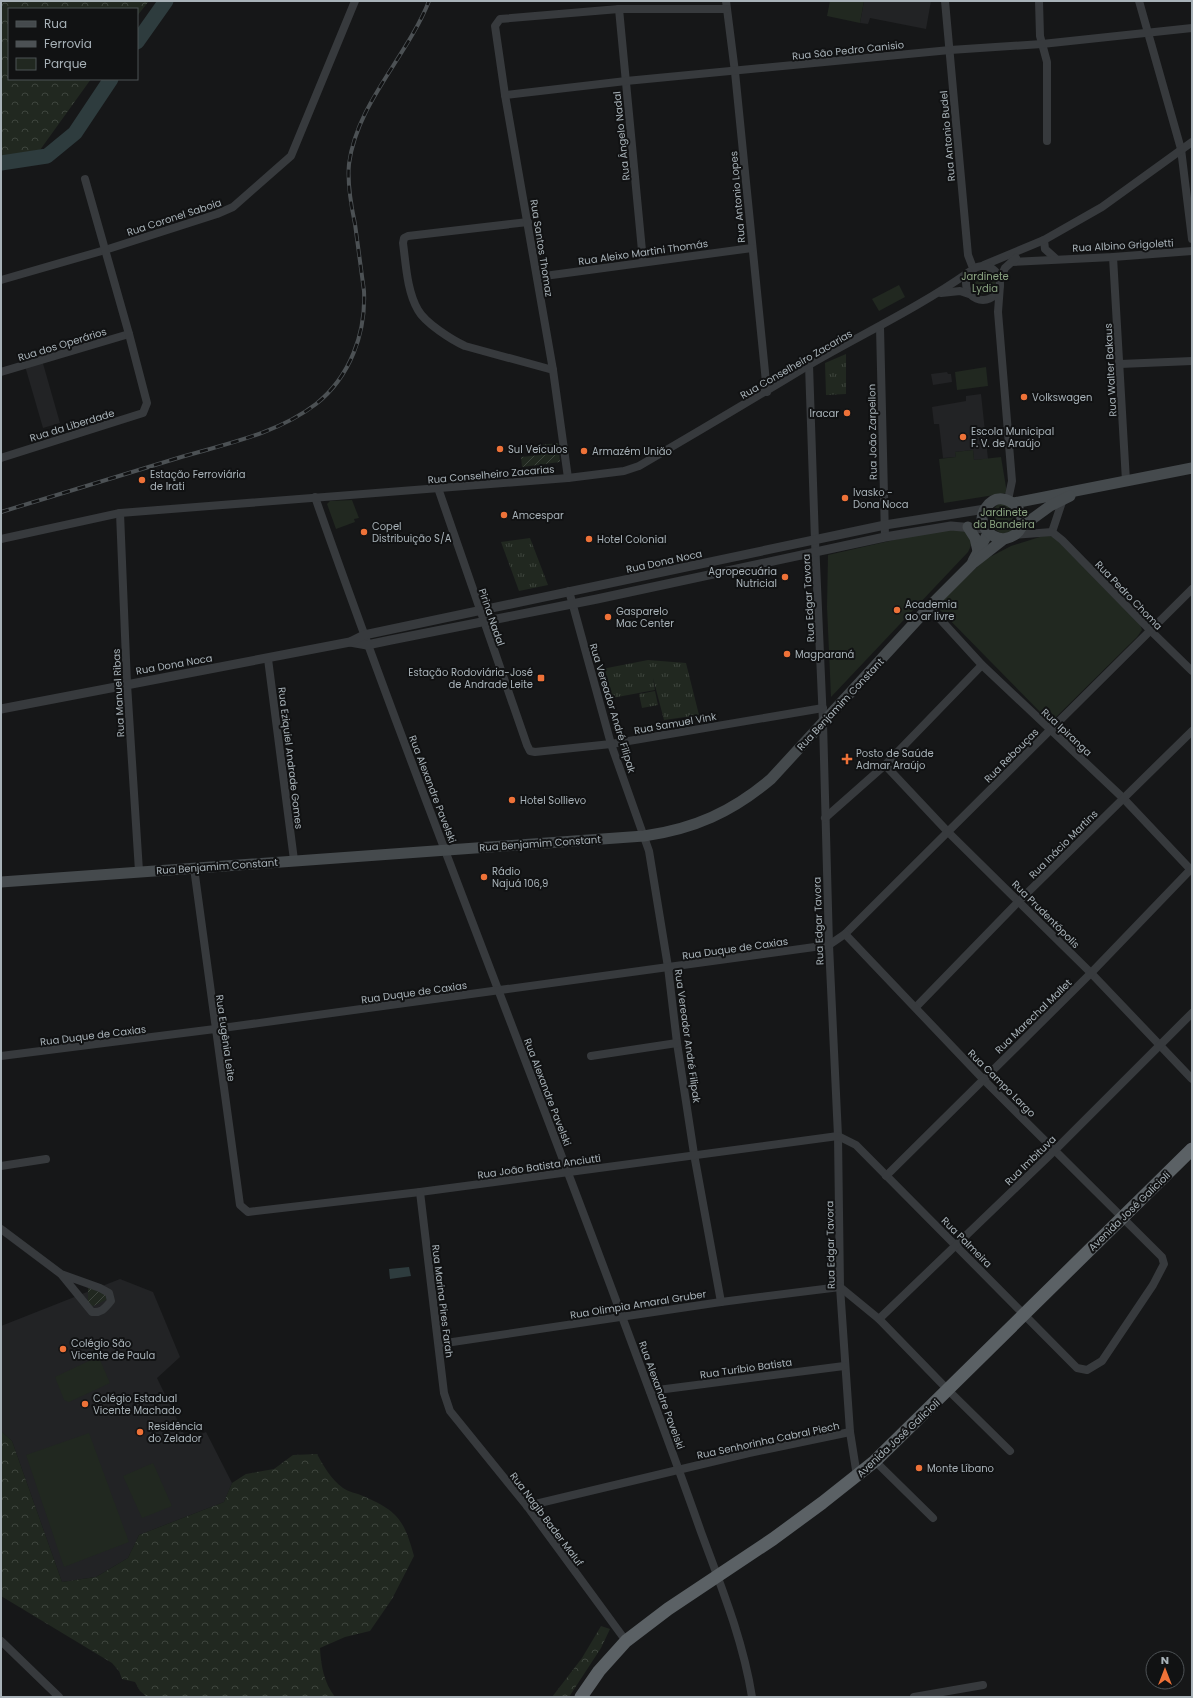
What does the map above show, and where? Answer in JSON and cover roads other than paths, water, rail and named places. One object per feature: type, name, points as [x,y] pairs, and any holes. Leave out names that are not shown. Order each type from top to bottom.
[{"type":"highway","name":"Avenida José Galicioli","points":[[581,1697],[599,1671],[626,1641],[717,1576],[773,1539],[875,1461],[1192,1149]]},
{"type":"main road","points":[[1011,501],[1022,514],[1013,534],[998,539],[986,531],[983,515],[985,509],[995,500],[1011,501],[1086,489],[1192,468]]},
{"type":"main road","name":"Rua Benjamim Constant","points":[[1,882],[644,836],[670,832],[695,825],[725,812],[750,797],[770,779],[929,607],[972,564],[1050,506],[1086,489]]},
{"type":"main road","points":[[968,527],[978,550]]},
{"type":"main road","name":"Rua Benjamim Constant","points":[[972,564],[986,531]]},
{"type":"street","name":"Rua Coronel Saboia","points":[[1,280],[105,250],[217,214],[233,207],[292,156],[355,1]]},
{"type":"street","name":"Rua Antonio Budel","points":[[944,1],[950,50],[968,255],[971,270]]},
{"type":"street","points":[[1038,1],[1039,25],[1047,62],[1048,141]]},
{"type":"street","points":[[1139,1],[1181,149],[1192,239]]},
{"type":"street","points":[[619,9],[726,5]]},
{"type":"street","name":"Rua Antonio Lopes","points":[[726,5],[735,72],[767,392]]},
{"type":"street","name":"Rua Santos Thomaz","points":[[568,478],[553,370],[505,95],[495,26],[500,19],[619,9]]},
{"type":"street","name":"Rua Ângelo Nadal","points":[[619,9],[643,261]]},
{"type":"street","name":"Rua São Pedro Canisio","points":[[505,95],[626,81],[735,72],[950,50],[1042,44],[1192,28]]},
{"type":"street","points":[[1032,245],[1005,268],[995,295],[991,299],[982,300],[974,298],[969,294],[965,283],[971,270],[1044,240],[1102,207],[1192,142]]},
{"type":"street","points":[[85,179],[129,334]]},
{"type":"street","points":[[528,222],[408,236],[404,238],[403,243],[410,288],[418,310],[422,316],[453,340],[465,346],[553,370]]},
{"type":"street","points":[[1044,240],[1045,249],[1055,258]]},
{"type":"street","name":"Rua Aleixo Martini Thomás","points":[[537,277],[643,261],[752,248]]},
{"type":"street","name":"Rua Albino Grigoletti","points":[[1012,262],[1055,258],[1113,257],[1192,251]]},
{"type":"street","name":"Rua Walter Bakaus","points":[[1113,257],[1126,481]]},
{"type":"street","points":[[984,265],[994,269],[1000,282],[998,312],[1012,481],[1011,501]]},
{"type":"street","name":"Rua Conselheiro Zacarias","points":[[1,539],[120,513],[568,478],[624,471],[640,466],[767,392],[810,365],[938,294],[971,270]]},
{"type":"street","name":"Rua Conselheiro Zacarias","points":[[938,294],[960,291],[969,294]]},
{"type":"street","points":[[982,300],[998,312]]},
{"type":"street","name":"Rua João Zarpellon","points":[[880,327],[885,537]]},
{"type":"street","name":"Rua dos Operários","points":[[1,372],[129,334]]},
{"type":"street","name":"Rua da Liberdade","points":[[1,458],[143,413],[147,403],[129,334]]},
{"type":"street","points":[[1120,364],[1192,361]]},
{"type":"street","name":"Rua Edgar Tavora","points":[[810,365],[815,541],[823,708],[829,945],[838,1136],[840,1287],[844,1366],[850,1432],[857,1476]]},
{"type":"street","name":"Pirina Nadal","points":[[438,488],[479,610],[530,751]]},
{"type":"street","name":"Rua Alexandre Pavelski","points":[[315,497],[367,645],[568,1172],[679,1469],[733,1619],[747,1667],[752,1697]]},
{"type":"street","points":[[1013,534],[1052,532],[1063,499]]},
{"type":"street","name":"Rua Dona Noca","points":[[1,709],[350,642],[364,635],[885,525],[985,509]]},
{"type":"street","name":"Rua Manuel Ribas","points":[[120,513],[127,684],[139,871]]},
{"type":"street","name":"Rua Dona Noca","points":[[350,642],[367,645],[885,537],[951,526],[968,527],[986,531]]},
{"type":"street","name":"Rua Pedro Choma","points":[[1052,532],[1062,540],[1192,671]]},
{"type":"street","points":[[694,566],[696,576]]},
{"type":"street","name":"Rua Rebouças","points":[[845,934],[1192,589]]},
{"type":"street","name":"Rua Vereador André Filipak","points":[[569,591],[611,744],[649,851],[668,968],[677,1043],[694,1154],[721,1302]]},
{"type":"street","name":"Rua Ipiranga","points":[[929,607],[982,665],[1050,731],[1123,798],[1192,870]]},
{"type":"street","name":"Rua Eziquiel Andrade Gomes","points":[[268,658],[294,860]]},
{"type":"street","points":[[825,818],[885,765],[982,665]]},
{"type":"street","name":"Rua Samuel Vink","points":[[530,751],[535,752],[611,744],[823,708]]},
{"type":"street","name":"Rua Inácio Martins","points":[[916,1007],[1019,901],[1192,731]]},
{"type":"street","name":"Rua Prudentópolis","points":[[885,765],[948,832],[1019,901],[1192,1079]]},
{"type":"street","name":"Rua Eugênia Leite","points":[[194,868],[240,1205],[243,1210]]},
{"type":"street","name":"Rua Marechal Mallet","points":[[886,1176],[1091,974],[1192,870]]},
{"type":"street","points":[[829,945],[845,934]]},
{"type":"street","name":"Rua Campo Largo","points":[[845,934],[983,1079],[1162,1257],[1164,1264],[1153,1285],[1102,1361],[1087,1370],[1077,1368]]},
{"type":"street","name":"Rua Duque de Caxias","points":[[1,1056],[215,1029],[829,945]]},
{"type":"street","name":"Rua Imbituva","points":[[879,1319],[1055,1150],[1192,1013]]},
{"type":"street","points":[[591,1056],[677,1043]]},
{"type":"street","name":"Rua João Batista Anciutti","points":[[243,1210],[248,1212],[420,1192],[694,1154],[838,1136]]},
{"type":"street","name":"Rua Palmeira","points":[[838,1136],[856,1145],[1077,1368]]},
{"type":"street","points":[[1,1166],[46,1159]]},
{"type":"street","name":"Rua Marina Pires Farah","points":[[420,1192],[444,1393],[450,1411]]},
{"type":"street","points":[[1,1230],[61,1274],[92,1312],[98,1313],[105,1310],[111,1301],[109,1293],[100,1288],[61,1274]]},
{"type":"street","points":[[840,1287],[879,1319],[1010,1451]]},
{"type":"street","name":"Rua Olimpia Amaral Gruber","points":[[439,1344],[721,1302],[840,1287]]},
{"type":"street","name":"Rua Turíbio Batista","points":[[650,1391],[844,1366]]},
{"type":"street","name":"Rua Nagib Bader Maluf","points":[[450,1411],[527,1506],[626,1641]]},
{"type":"street","name":"Rua Senhorinha Cabral Piech","points":[[527,1506],[679,1469],[850,1432]]},
{"type":"street","points":[[875,1461],[933,1518]]},
{"type":"street","points":[[1,1641],[59,1697]]},
{"type":"street","points":[[914,1697],[983,1685]]},
{"type":"waterway","points":[[138,41],[166,1]]},
{"type":"waterway","points":[[1,163],[47,156],[75,133],[110,80]]},
{"type":"railway","points":[[1,512],[268,431],[301,414],[316,404],[328,393],[338,381],[354,353],[359,338],[364,307],[364,291],[349,187],[349,164],[354,142],[372,100],[420,22],[429,1]]},
{"type":"place","name":"Volkswagen","points":[[1024,397]]},
{"type":"place","name":"Iracar","points":[[847,413]]},
{"type":"place","name":"Escola Municipal F. V. de Araújo","points":[[963,437]]},
{"type":"place","name":"Sul Veículos","points":[[500,449]]},
{"type":"place","name":"Armazém União","points":[[584,451]]},
{"type":"place","name":"Estação Ferroviária de Irati","points":[[142,480]]},
{"type":"place","name":"Ivasko - Dona Noca","points":[[845,498]]},
{"type":"place","name":"Amcespar","points":[[504,515]]},
{"type":"place","name":"Copel Distribuição S/A","points":[[364,532]]},
{"type":"place","name":"Hotel Colonial","points":[[589,539]]},
{"type":"place","name":"Agropecuária Nutricial","points":[[785,577]]},
{"type":"place","name":"Academia ao ar livre","points":[[897,610]]},
{"type":"place","name":"Gasparelo Mac Center","points":[[608,617]]},
{"type":"place","name":"Magparaná","points":[[787,654]]},
{"type":"place","name":"Estação Rodoviária-José de Andrade Leite","points":[[541,678]]},
{"type":"place","name":"Posto de Saúde Admar Araújo","points":[[847,759]]},
{"type":"place","name":"Hotel Sollievo","points":[[512,800]]},
{"type":"place","name":"Rádio Najuá 106,9","points":[[484,877]]},
{"type":"place","name":"Colégio São Vicente de Paula","points":[[63,1349]]},
{"type":"place","name":"Colégio Estadual Vicente Machado","points":[[85,1404]]},
{"type":"place","name":"Residência do Zelador","points":[[140,1432]]},
{"type":"place","name":"Monte Líbano","points":[[919,1468]]},
{"type":"park label","name":"Jardinete Lydia","points":[[985,282]]},
{"type":"park label","name":"Jardinete da Bandeira","points":[[1004,518]]}]
